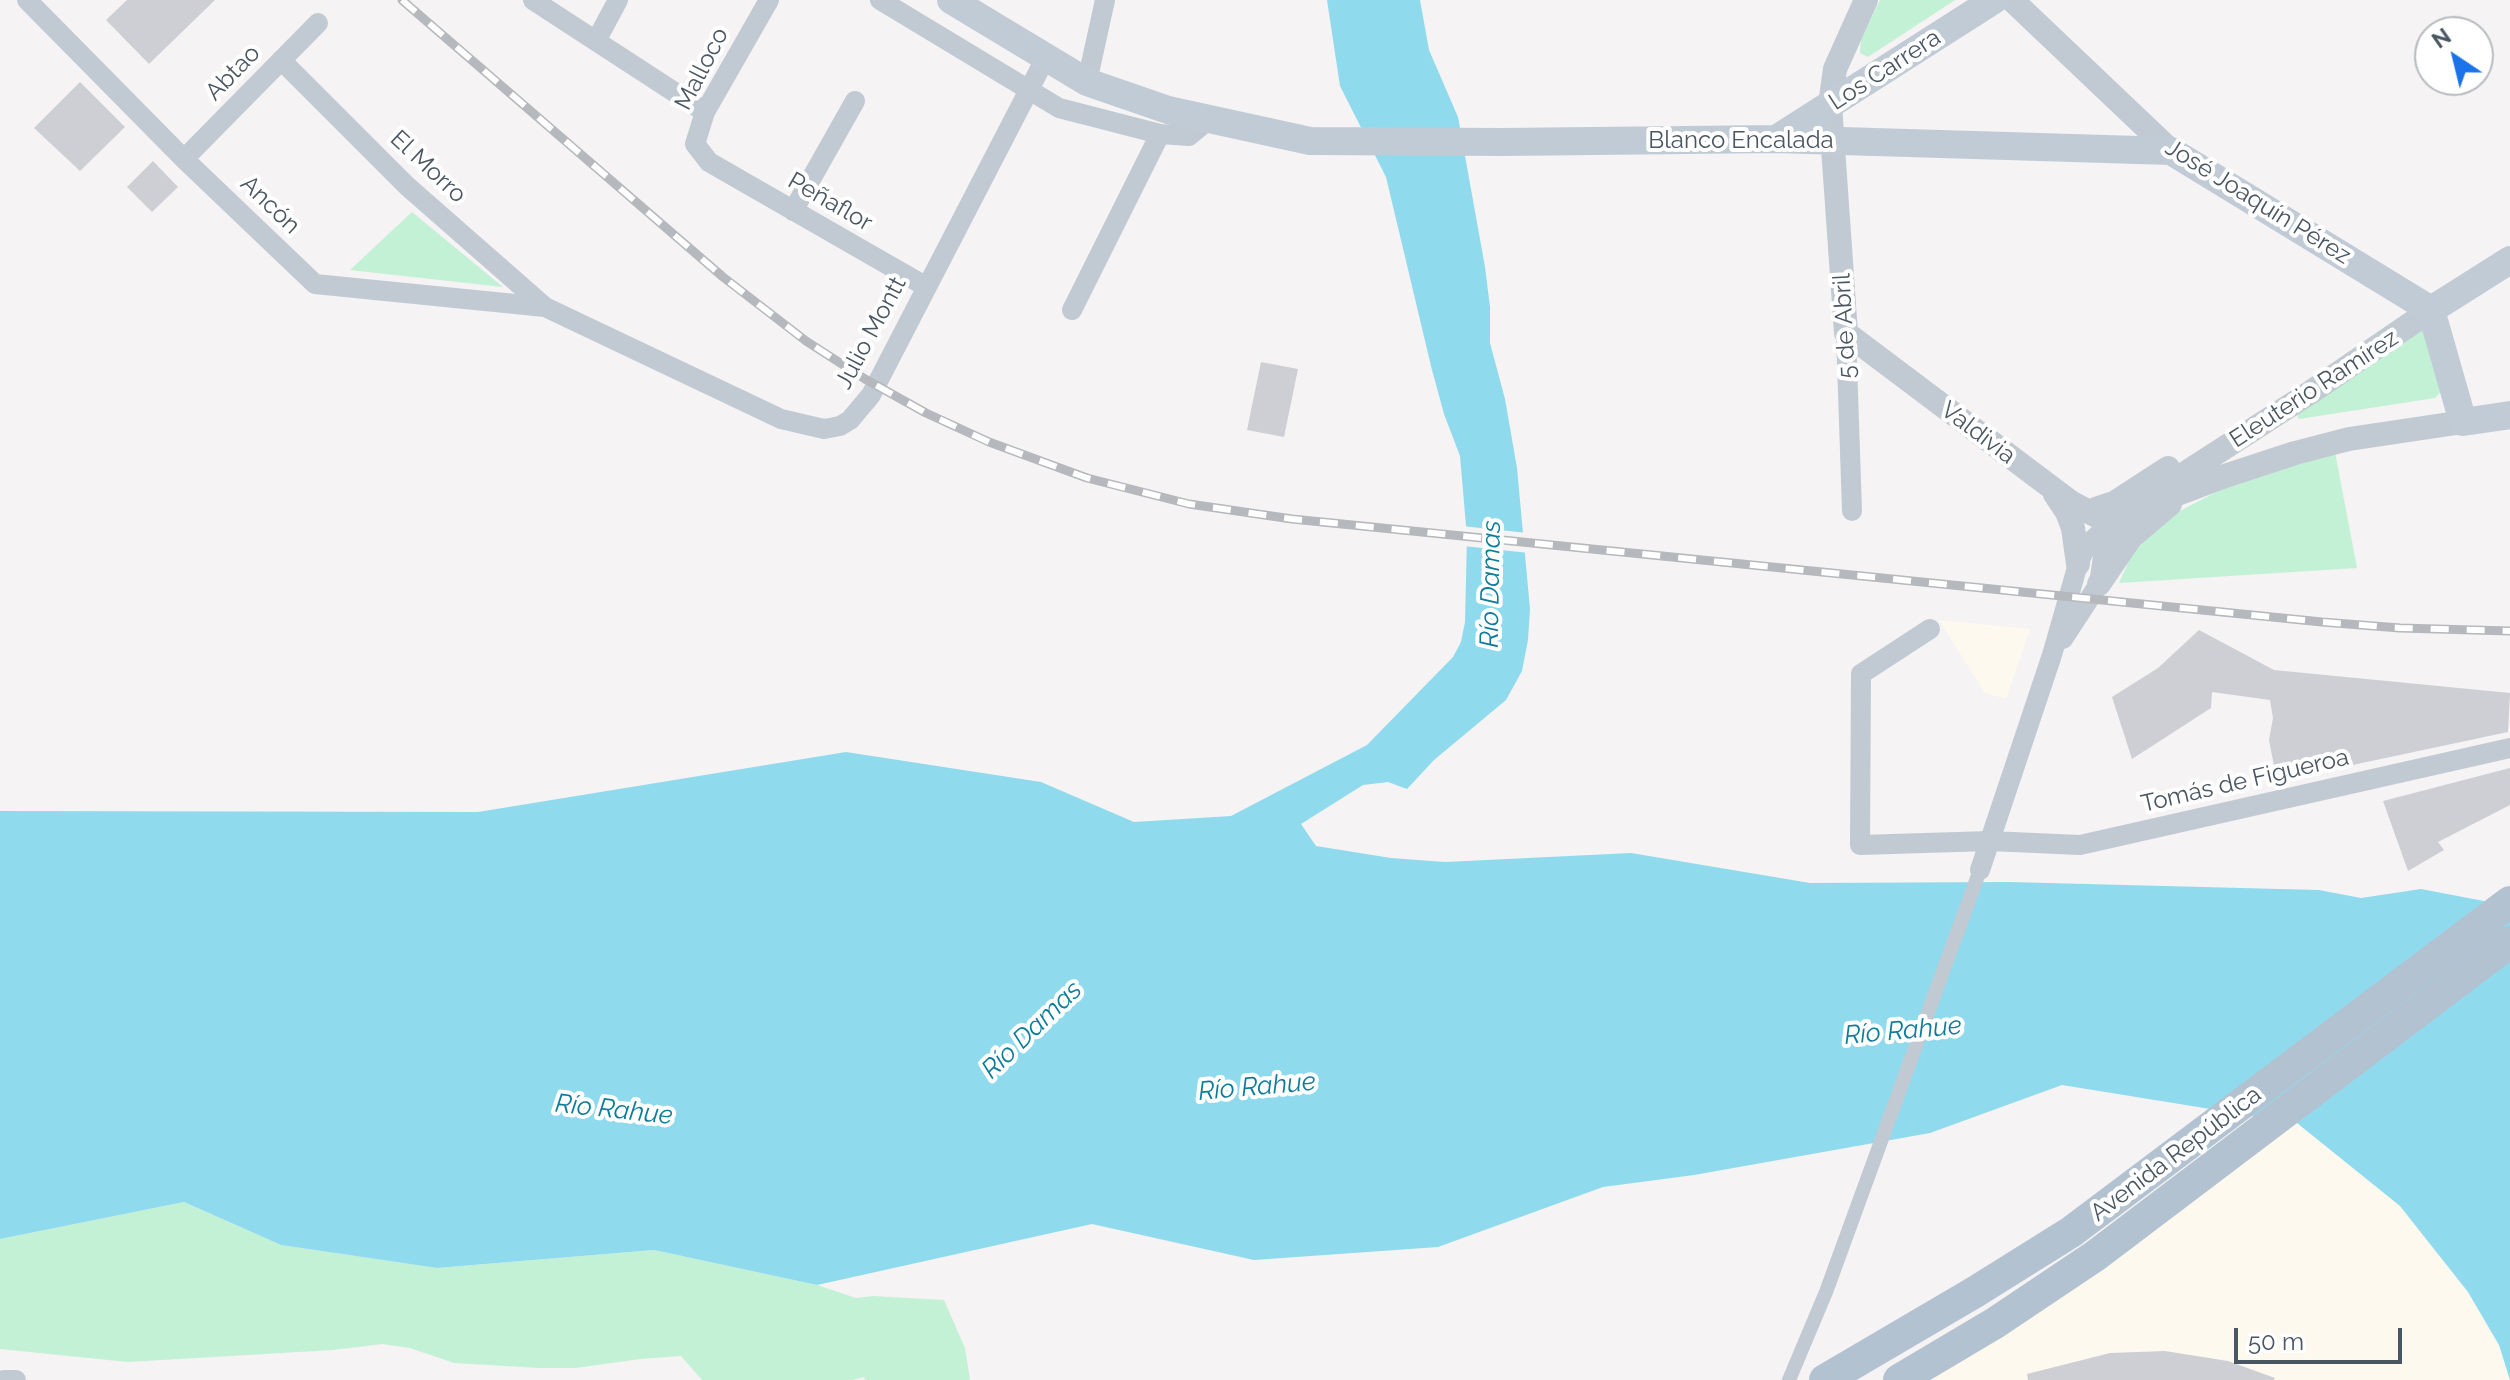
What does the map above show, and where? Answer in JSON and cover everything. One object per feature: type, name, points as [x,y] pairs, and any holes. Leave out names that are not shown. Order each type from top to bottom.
[{"type":"main road","name":"Blanco Encalada","points":[[951,0],[1087,82],[1168,110],[1310,141],[1776,139],[2171,151]]},
{"type":"main road","name":"Los Carrera","points":[[1776,139],[1994,0]]},
{"type":"main road","name":"José Joaquín Pérez","points":[[2171,151],[2431,310]]},
{"type":"main road","name":"Eleuterio Ramírez","points":[[2431,310],[2510,260]]},
{"type":"main road","points":[[2431,310],[2463,422],[2510,415]]},
{"type":"main road","name":"Avenida República","points":[[1825,1380],[2026,1262],[2104,1209],[2510,902]]},
{"type":"main road","name":"Avenida República","points":[[1899,1380],[2047,1290],[2510,942]]},
{"type":"street","name":"Ancón","points":[[27,0],[184,159],[315,284],[545,307]]},
{"type":"street","points":[[533,0],[705,112]]},
{"type":"street","points":[[596,41],[618,0]]},
{"type":"street","name":"Malloco","points":[[709,162],[695,144],[705,112],[769,0]]},
{"type":"street","points":[[880,0],[1059,108],[1160,134],[1189,136],[1200,127],[1203,118]]},
{"type":"street","points":[[1087,82],[1105,0]]},
{"type":"street","name":"5 de Abril","points":[[1852,511],[1846,333],[1830,105],[1835,69],[1866,0]]},
{"type":"street","name":"José Joaquín Pérez","points":[[2012,0],[2171,151]]},
{"type":"street","name":"Abtao","points":[[184,159],[318,23]]},
{"type":"street","name":"Julio Montt","points":[[545,307],[781,419],[824,429],[840,426],[862,408],[1046,57]]},
{"type":"street","name":"El Morro","points":[[281,60],[407,186],[545,307]]},
{"type":"street","points":[[793,211],[855,101]]},
{"type":"street","points":[[1072,310],[1160,134]]},
{"type":"street","name":"Peñaflor","points":[[709,162],[925,286]]},
{"type":"street","name":"Eleuterio Ramírez","points":[[1980,870],[2052,655],[2078,564],[2087,545],[2117,517],[2311,392],[2431,310]]},
{"type":"street","name":"Valdivia","points":[[1846,333],[2082,509],[2097,516],[2117,517]]},
{"type":"street","points":[[2082,509],[2104,508],[2114,503],[2266,407],[2311,392]]},
{"type":"street","points":[[2117,517],[2295,453],[2349,439],[2463,422]]},
{"type":"street","points":[[2099,584],[2119,552],[2145,524],[2176,500],[2222,477]]},
{"type":"street","points":[[2045,483],[2067,512],[2073,528],[2078,564]]},
{"type":"street","name":"Eleuterio Ramírez","points":[[2052,655],[2099,584],[2104,550],[2117,517]]},
{"type":"street","name":"Tomás de Figueroa","points":[[1930,629],[1861,674],[1860,845],[1990,841],[2080,845],[2510,748]]},
{"type":"street","points":[[1789,1380],[1826,1292],[1980,870]]},
{"type":"street","points":[[4,1380],[16,1380]]},
{"type":"shaded area","points":[[1939,620],[2030,629],[2006,699],[1985,693]]},
{"type":"shaded area","points":[[2297,1123],[2400,1206],[2468,1292],[2499,1345],[2510,1380],[1926,1380],[1996,1335]]},
{"type":"green space","points":[[1880,0],[1955,0],[1868,57],[1860,53],[1861,40]]},
{"type":"green space","points":[[412,212],[503,287],[350,270]]},
{"type":"green space","points":[[2424,324],[2448,384],[2435,398],[2299,419],[2294,408]]},
{"type":"green space","points":[[2335,452],[2357,568],[2119,583],[2146,532],[2172,515],[2255,472]]},
{"type":"green space","points":[[184,1202],[281,1245],[437,1268],[654,1250],[817,1285],[856,1298],[944,1300],[965,1348],[970,1380],[865,1380],[864,1377],[852,1380],[702,1380],[681,1356],[576,1368],[539,1368],[454,1363],[410,1348],[382,1344],[333,1350],[128,1362],[0,1349],[0,1239]]},
{"type":"water","points":[[1327,0],[1420,0],[1429,50],[1458,117],[1485,267],[1490,343],[1505,399],[1517,468],[1530,609],[1522,671],[1506,700],[1434,760],[1407,789],[1388,782],[1363,785],[1301,824],[1316,846],[1391,858],[1445,862],[1631,853],[1810,883],[2009,882],[2319,890],[2361,898],[2421,889],[2510,906],[2510,1380],[2499,1345],[2468,1292],[2400,1206],[2297,1123],[2062,1085],[1930,1133],[1694,1175],[1603,1187],[1438,1247],[1254,1260],[1092,1224],[817,1285],[654,1250],[437,1268],[281,1245],[184,1202],[0,1239],[0,811],[478,812],[846,752],[1041,782],[1134,822],[1231,816],[1367,745],[1453,657],[1461,642],[1465,622],[1467,537],[1460,456],[1431,366],[1386,177],[1340,86]]},
{"type":"pier","points":[[1462,526],[1528,533],[1529,553],[1463,546]]},
{"type":"building","points":[[127,0],[215,0],[149,64],[106,20]]},
{"type":"building","points":[[80,82],[125,127],[80,171],[34,128]]},
{"type":"building","points":[[153,161],[178,187],[152,212],[127,187]]},
{"type":"building","points":[[1261,362],[1298,369],[1284,437],[1247,430]]},
{"type":"building","points":[[2199,630],[2274,670],[2510,693],[2508,732],[2277,781],[2269,740],[2273,718],[2270,700],[2212,692],[2211,708],[2132,759],[2112,697],[2158,668]]},
{"type":"building","points":[[2510,768],[2510,805],[2438,842],[2444,850],[2408,871],[2383,801]]},
{"type":"building","points":[[2165,1351],[2228,1361],[2275,1378],[2028,1380],[2027,1374],[2110,1353]]},
{"type":"railway","points":[[402,0],[723,277],[806,341],[926,413],[989,442],[1087,478],[1189,504],[1292,519],[2322,622],[2510,631]]},
{"type":"water label","name":"Río Damas","points":[[1491,584]]},
{"type":"water label","name":"Río Damas","points":[[1032,1030]]},
{"type":"water label","name":"Río Rahue","points":[[1903,1031]]},
{"type":"water label","name":"Río Rahue","points":[[1257,1087]]},
{"type":"water label","name":"Río Rahue","points":[[614,1110]]}]
